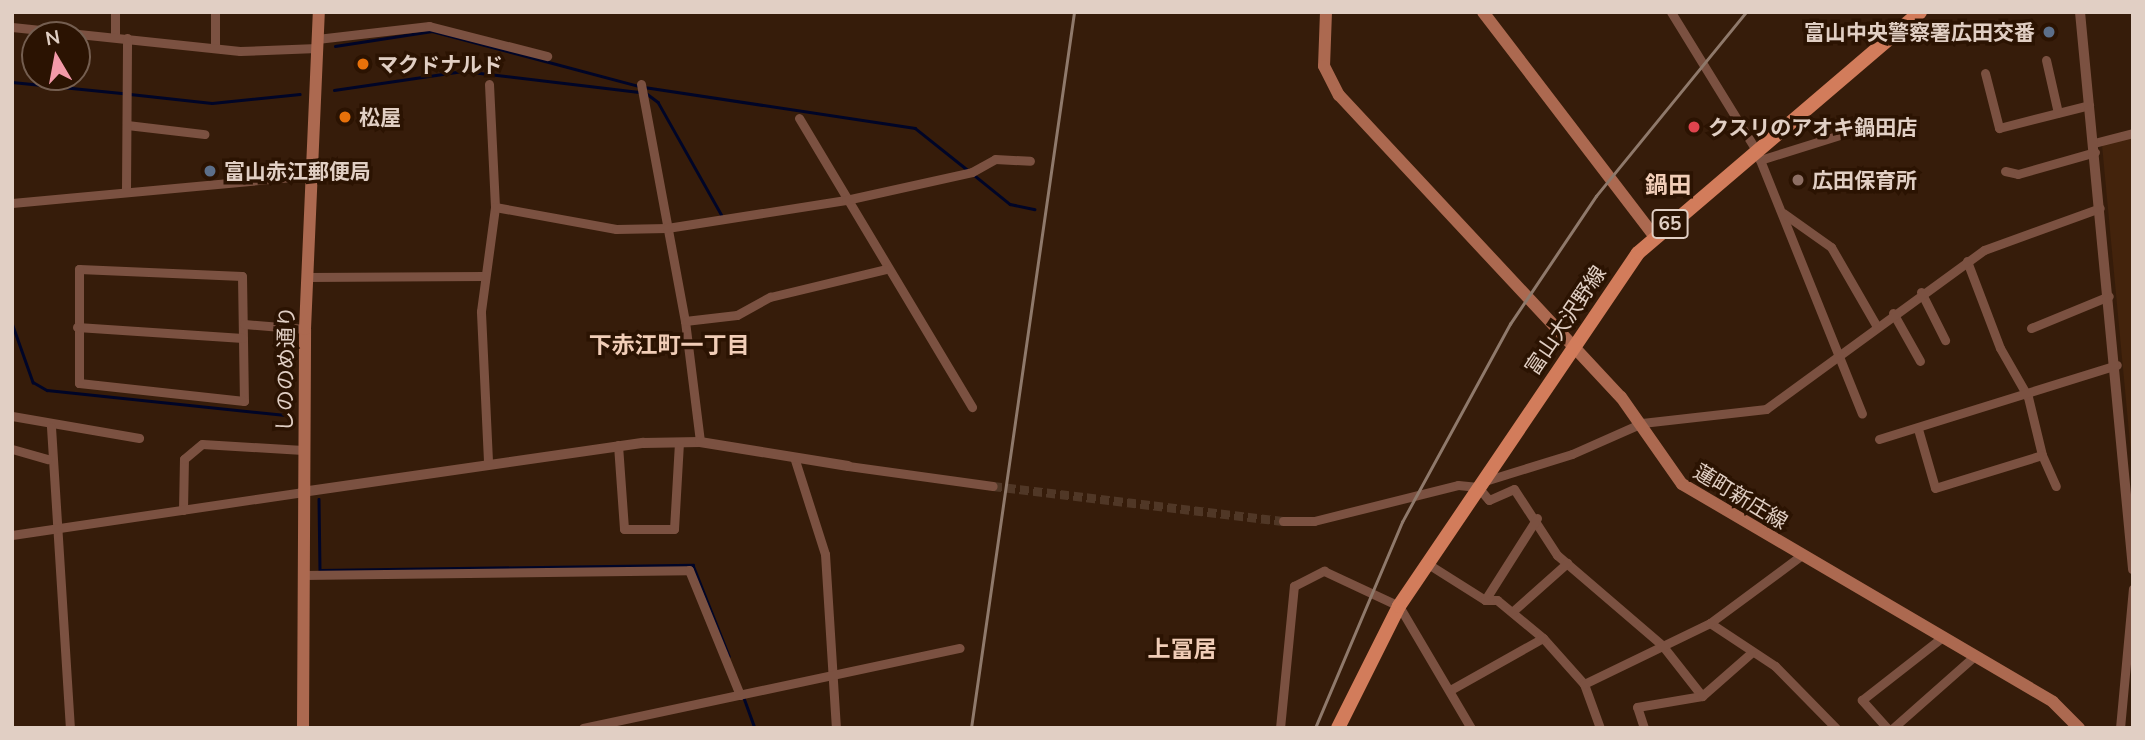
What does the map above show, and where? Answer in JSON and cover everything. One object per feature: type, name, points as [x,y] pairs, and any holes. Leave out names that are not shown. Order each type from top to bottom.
[{"type":"main road","name":"しののめ通り","points":[[303,728],[302,492],[305,329],[319,12]]},
{"type":"main road","name":"蓮町新庄線","points":[[1326,12],[1324,66],[1339,95],[1642,423],[1682,484],[1972,658],[2053,702],[2079,728]]},
{"type":"main road","points":[[1483,12],[1655,237]]},
{"type":"main road","name":"富山大沢野線","points":[[1338,728],[1399,606],[1604,294],[1655,237],[1758,155],[1920,12]]},
{"type":"street","points":[[115,12],[115,36]]},
{"type":"street","points":[[215,12],[215,48]]},
{"type":"street","points":[[1671,12],[1758,155],[1862,414]]},
{"type":"street","points":[[2080,12],[2117,365],[2133,568]]},
{"type":"street","points":[[12,27],[215,48],[317,44],[429,26],[547,56]]},
{"type":"street","points":[[126,190],[127,37]]},
{"type":"street","points":[[2046,60],[2058,113]]},
{"type":"street","points":[[1985,73],[1999,128],[2088,105]]},
{"type":"street","points":[[488,461],[484,276],[495,207],[489,84]]},
{"type":"street","points":[[640,85],[685,321],[700,442]]},
{"type":"street","points":[[799,118],[886,269],[972,407]]},
{"type":"street","points":[[127,125],[204,134]]},
{"type":"street","points":[[2005,172],[2018,174],[2133,133]]},
{"type":"street","points":[[1758,155],[1843,134]]},
{"type":"street","points":[[495,207],[616,229],[667,228],[846,200],[972,172],[995,159],[1030,161]]},
{"type":"street","points":[[12,202],[312,175]]},
{"type":"street","points":[[1283,521],[1314,521],[1458,485],[1478,487],[1642,423],[1766,409],[1838,352],[1967,261],[2100,208]]},
{"type":"street","points":[[1780,209],[1831,247],[1876,325]]},
{"type":"street","points":[[1967,261],[2000,348],[2028,397],[2042,455],[2056,486]]},
{"type":"street","points":[[79,269],[242,276],[244,324],[244,401],[79,383],[79,269]]},
{"type":"street","points":[[685,321],[737,316],[770,297],[886,269]]},
{"type":"street","points":[[307,277],[484,276]]},
{"type":"street","points":[[1921,292],[1945,340]]},
{"type":"street","points":[[2031,328],[2109,296]]},
{"type":"street","points":[[1893,313],[1920,360]]},
{"type":"street","points":[[244,324],[305,329]]},
{"type":"street","points":[[77,327],[243,338]]},
{"type":"street","points":[[1879,439],[2028,397],[2117,365]]},
{"type":"street","points":[[12,416],[51,427],[139,438]]},
{"type":"street","points":[[51,427],[48,459],[70,728]]},
{"type":"street","points":[[1918,429],[1935,488],[2042,455]]},
{"type":"street","points":[[12,535],[488,461],[618,445],[700,442],[993,486]]},
{"type":"street","points":[[183,510],[184,459],[202,443],[303,450]]},
{"type":"street","points":[[618,445],[624,529],[674,529],[679,443]]},
{"type":"street","points":[[12,449],[48,459]]},
{"type":"street","points":[[794,457],[825,554],[836,728]]},
{"type":"street","points":[[1478,487],[1489,500],[1514,489],[1567,563],[1662,645],[1702,696]]},
{"type":"street","points":[[1485,600],[1537,518]]},
{"type":"street","points":[[1584,684],[1710,623],[1802,555]]},
{"type":"street","points":[[1512,612],[1567,563]]},
{"type":"street","points":[[1428,564],[1485,600],[1512,612],[1543,638],[1584,684],[1600,728]]},
{"type":"street","points":[[303,575],[689,569],[740,695]]},
{"type":"street","points":[[1280,728],[1294,586],[1324,572],[1399,606],[1452,689],[1471,728]]},
{"type":"street","points":[[2120,728],[2133,589]]},
{"type":"street","points":[[1710,623],[1751,653],[1775,666],[1836,728]]},
{"type":"street","points":[[1452,689],[1543,638]]},
{"type":"street","points":[[1887,728],[1862,700],[1940,639]]},
{"type":"street","points":[[589,727],[960,648]]},
{"type":"street","points":[[1644,728],[1637,707],[1702,696],[1751,653]]},
{"type":"street","points":[[1893,728],[1972,658]]},
{"type":"shaded area","points":[[2133,137],[2133,464],[2132,464],[2102,145]]},
{"type":"waterway","points":[[335,46],[432,31],[638,86]]},
{"type":"waterway","points":[[334,90],[463,71],[639,92]]},
{"type":"waterway","points":[[12,82],[123,93]]},
{"type":"waterway","points":[[644,87],[915,128],[969,171]]},
{"type":"waterway","points":[[646,93],[658,102],[721,214]]},
{"type":"waterway","points":[[130,94],[212,103],[300,94]]},
{"type":"waterway","points":[[974,175],[1010,204],[1034,209]]},
{"type":"waterway","points":[[12,323],[33,382],[47,390],[283,415]]},
{"type":"waterway","points":[[319,499],[320,570],[693,565],[729,656]]},
{"type":"waterway","points":[[744,698],[755,728]]},
{"type":"tunnel","points":[[993,486],[1283,521]]},
{"type":"railway","points":[[971,728],[1074,12]]},
{"type":"railway","points":[[1315,728],[1402,522],[1510,324],[1596,196],[1746,12]]},
{"type":"place","name":"富山中央警察署広田交番","points":[[2049,32]]},
{"type":"place","name":"マクドナルド","points":[[363,64]]},
{"type":"place","name":"松屋","points":[[345,117]]},
{"type":"place","name":"クスリのアオキ鍋田店","points":[[1694,127]]},
{"type":"place","name":"富山赤江郵便局","points":[[210,171]]},
{"type":"place","name":"広田保育所","points":[[1798,180]]},
{"type":"district","name":"鍋田","points":[[1668,185]]},
{"type":"district","name":"下赤江町一丁目","points":[[669,345]]},
{"type":"district","name":"上冨居","points":[[1182,649]]}]
